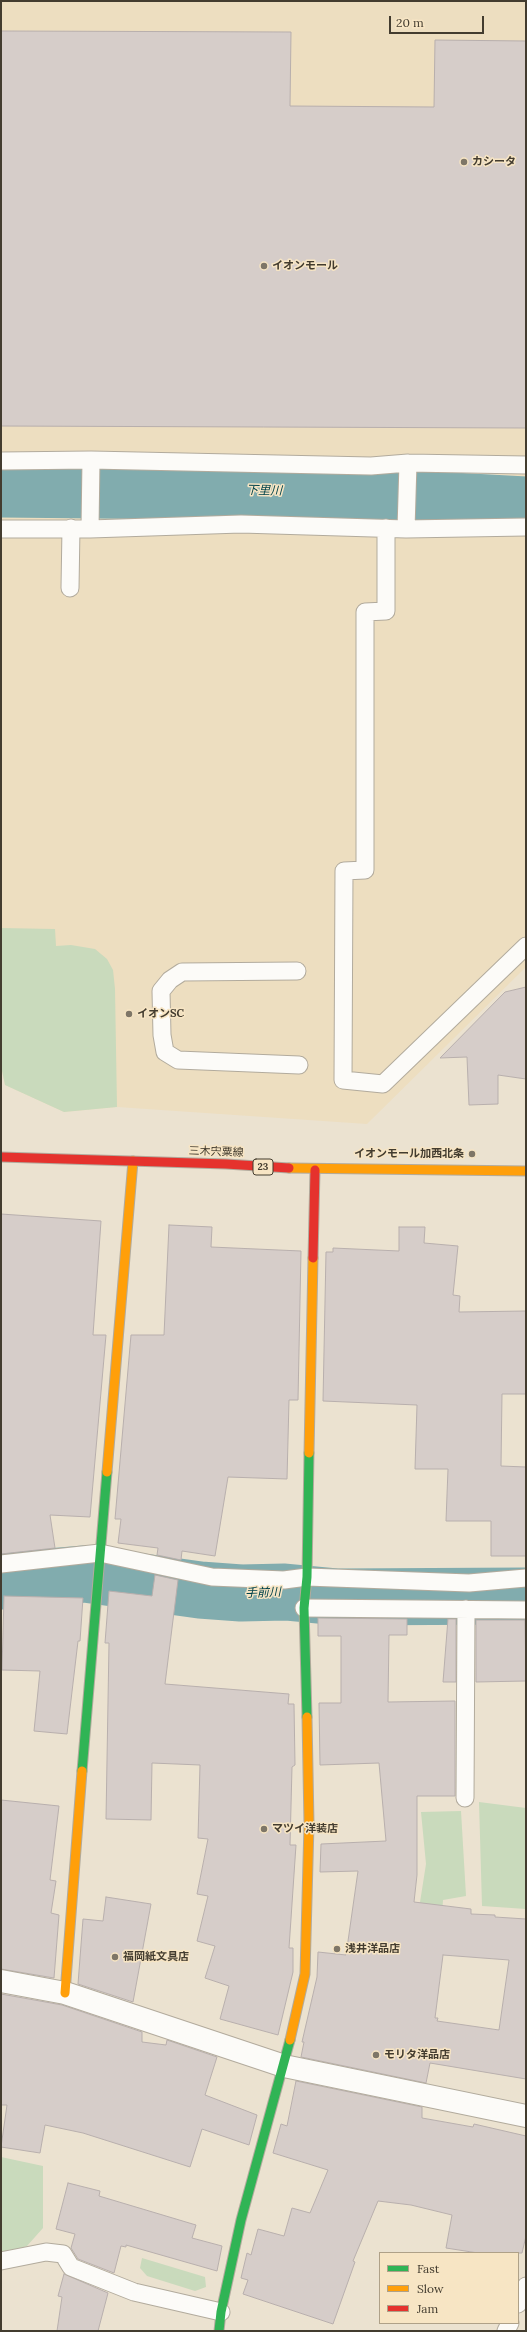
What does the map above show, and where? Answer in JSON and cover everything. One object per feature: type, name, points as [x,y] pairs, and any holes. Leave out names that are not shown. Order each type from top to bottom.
[{"type":"street","name":"三木宍粟線","points":[[1,1157],[226,1164],[315,1170],[526,1171]]},
{"type":"street","points":[[65,1993],[97,1585],[133,1162]]},
{"type":"street","points":[[219,2331],[221,2312],[241,2220],[284,2066],[305,1974],[309,1824],[304,1608],[307,1577],[315,1170]]},
{"type":"street","points":[[1,1981],[65,1993],[284,2066],[526,2116]]},
{"type":"lane","points":[[90,529],[91,460]]},
{"type":"lane","points":[[1,461],[91,460],[371,466],[408,463],[526,465]]},
{"type":"lane","points":[[406,529],[408,463]]},
{"type":"lane","points":[[1,529],[90,529],[241,524],[406,529],[526,527]]},
{"type":"lane","points":[[70,588],[72,528]]},
{"type":"lane","points":[[386,528],[386,611],[365,612],[366,870],[344,871],[343,1080],[383,1084],[526,946]]},
{"type":"lane","points":[[298,971],[182,972],[170,980],[161,991],[162,1035],[165,1052],[178,1060],[299,1065]]},
{"type":"lane","points":[[1,1564],[100,1553],[212,1577],[284,1580],[307,1577],[469,1582],[526,1578]]},
{"type":"lane","points":[[304,1608],[526,1610]]},
{"type":"lane","points":[[465,1798],[466,1609]]},
{"type":"lane","points":[[1,2261],[46,2252],[62,2254],[71,2267],[134,2292],[221,2312]]},
{"type":"lane","points":[[519,2302],[526,2286]]},
{"type":"shaded area","name":"イオンモール","points":[[1,1],[526,1],[526,477],[431,469],[433,514],[526,522],[526,967],[367,1124],[117,1107],[64,1112],[5,1085],[1,1066]]},
{"type":"green space","points":[[1,928],[55,929],[56,946],[71,945],[95,949],[107,959],[113,970],[115,989],[117,1107],[64,1112],[5,1085],[1,1066]]},
{"type":"green space","points":[[479,1802],[526,1808],[526,1909],[482,1906]]},
{"type":"green space","points":[[461,1811],[466,1896],[443,1900],[441,1930],[418,1915],[426,1864],[421,1812]]},
{"type":"green space","points":[[1,2157],[43,2166],[43,2228],[27,2246],[1,2255]]},
{"type":"green space","points":[[142,2258],[205,2277],[206,2287],[195,2291],[147,2276],[140,2268]]},
{"type":"building","name":"イオンモール","points":[[1,31],[291,32],[290,106],[434,107],[435,40],[526,41],[526,428],[1,426]]},
{"type":"building","points":[[526,987],[526,1079],[498,1075],[498,1104],[469,1105],[467,1057],[440,1058],[505,992]]},
{"type":"building","points":[[1,1214],[101,1221],[93,1335],[106,1335],[90,1517],[50,1515],[55,1548],[1,1554]]},
{"type":"building","points":[[169,1225],[212,1227],[211,1247],[301,1251],[298,1400],[289,1400],[287,1479],[228,1477],[215,1556],[182,1551],[181,1560],[157,1555],[158,1548],[118,1543],[121,1519],[115,1519],[131,1335],[164,1335]]},
{"type":"building","points":[[399,1227],[425,1227],[424,1243],[458,1246],[453,1295],[460,1296],[459,1312],[526,1311],[526,1394],[502,1394],[501,1466],[526,1467],[526,1556],[491,1556],[491,1521],[446,1521],[448,1469],[415,1469],[417,1405],[323,1401],[326,1252],[333,1252],[333,1248],[399,1251]]},
{"type":"building","points":[[155,1575],[178,1580],[165,1684],[289,1694],[288,1704],[294,1704],[295,1765],[292,1767],[290,1845],[296,1845],[289,1948],[293,1948],[293,1972],[278,2035],[220,2019],[229,1986],[205,1978],[215,1946],[197,1941],[208,1896],[197,1894],[208,1839],[198,1838],[200,1765],[152,1763],[151,1820],[106,1819],[109,1643],[105,1643],[109,1591],[152,1596]]},
{"type":"building","points":[[4,1596],[83,1598],[80,1641],[78,1641],[67,1734],[34,1731],[40,1671],[2,1670]]},
{"type":"building","points":[[318,1618],[407,1619],[407,1635],[389,1635],[388,1702],[455,1701],[455,1796],[417,1796],[417,1875],[414,1902],[471,1909],[471,1914],[526,1919],[526,2079],[430,2063],[426,2083],[301,2057],[304,2042],[302,2042],[317,1977],[318,1952],[346,1955],[358,1871],[320,1872],[321,1844],[386,1841],[379,1763],[320,1765],[319,1703],[341,1703],[341,1636],[318,1636]],"holes":[[[443,1955],[509,1960],[499,2030],[437,2021],[438,2018],[435,2018]]]},
{"type":"building","points":[[448,1619],[456,1619],[456,1682],[443,1682]]},
{"type":"building","points":[[476,1620],[525,1620],[526,1681],[476,1682]]},
{"type":"building","points":[[1,1800],[59,1806],[50,1880],[56,1881],[51,1913],[59,1915],[54,1978],[1,1969]]},
{"type":"building","points":[[106,1897],[151,1904],[133,2002],[78,1984],[83,1919],[103,1921]]},
{"type":"building","points":[[1,1994],[62,2005],[142,2032],[142,2042],[166,2045],[167,2040],[217,2057],[205,2095],[257,2115],[249,2145],[202,2129],[190,2167],[83,2133],[45,2125],[40,2153],[1,2147],[7,2105],[1,2105]]},
{"type":"building","points":[[296,2081],[422,2107],[422,2118],[473,2127],[474,2124],[526,2136],[526,2236],[522,2253],[472,2252],[446,2248],[452,2215],[411,2205],[378,2201],[353,2261],[355,2262],[333,2324],[243,2294],[248,2280],[241,2278],[247,2253],[251,2255],[258,2229],[284,2236],[292,2208],[310,2213],[328,2170],[273,2153],[281,2124],[287,2126]]},
{"type":"building","points":[[68,2183],[100,2191],[99,2196],[196,2225],[192,2238],[222,2246],[217,2271],[126,2245],[126,2247],[121,2246],[114,2273],[78,2259],[71,2248],[75,2234],[56,2229]]},
{"type":"building","points":[[64,2274],[108,2293],[98,2331],[57,2331],[62,2297],[58,2296]]},
{"type":"waterway","name":"下里川","points":[[1,489],[286,492],[526,505]]},
{"type":"waterway","name":"手前川","points":[[1,1581],[85,1574],[200,1590],[241,1593],[285,1592],[338,1597],[526,1596]]},
{"type":"traffic: fast","points":[[307,1717],[304,1608],[307,1577],[309,1453]]},
{"type":"traffic: fast","points":[[82,1771],[107,1472]]},
{"type":"traffic: fast","points":[[219,2331],[221,2312],[241,2220],[290,2040]]},
{"type":"traffic: slow","points":[[107,1472],[133,1161]]},
{"type":"traffic: slow","points":[[289,1168],[526,1171]]},
{"type":"traffic: slow","points":[[309,1453],[313,1258]]},
{"type":"traffic: slow","points":[[290,2040],[305,1974],[309,1824],[307,1717]]},
{"type":"traffic: slow","points":[[65,1993],[82,1771]]},
{"type":"traffic: jam","points":[[1,1157],[226,1164],[289,1168]]},
{"type":"traffic: jam","points":[[313,1258],[315,1170]]},
{"type":"place","name":"カシータ","points":[[464,162]]},
{"type":"place","name":"イオンモール","points":[[264,266]]},
{"type":"place","name":"イオンSC","points":[[129,1014]]},
{"type":"place","name":"イオンモール加西北条","points":[[472,1154]]},
{"type":"place","name":"マツイ洋装店","points":[[264,1829]]},
{"type":"place","name":"浅井洋品店","points":[[337,1949]]},
{"type":"place","name":"福岡紙文具店","points":[[115,1957]]},
{"type":"place","name":"モリタ洋品店","points":[[376,2055]]}]
